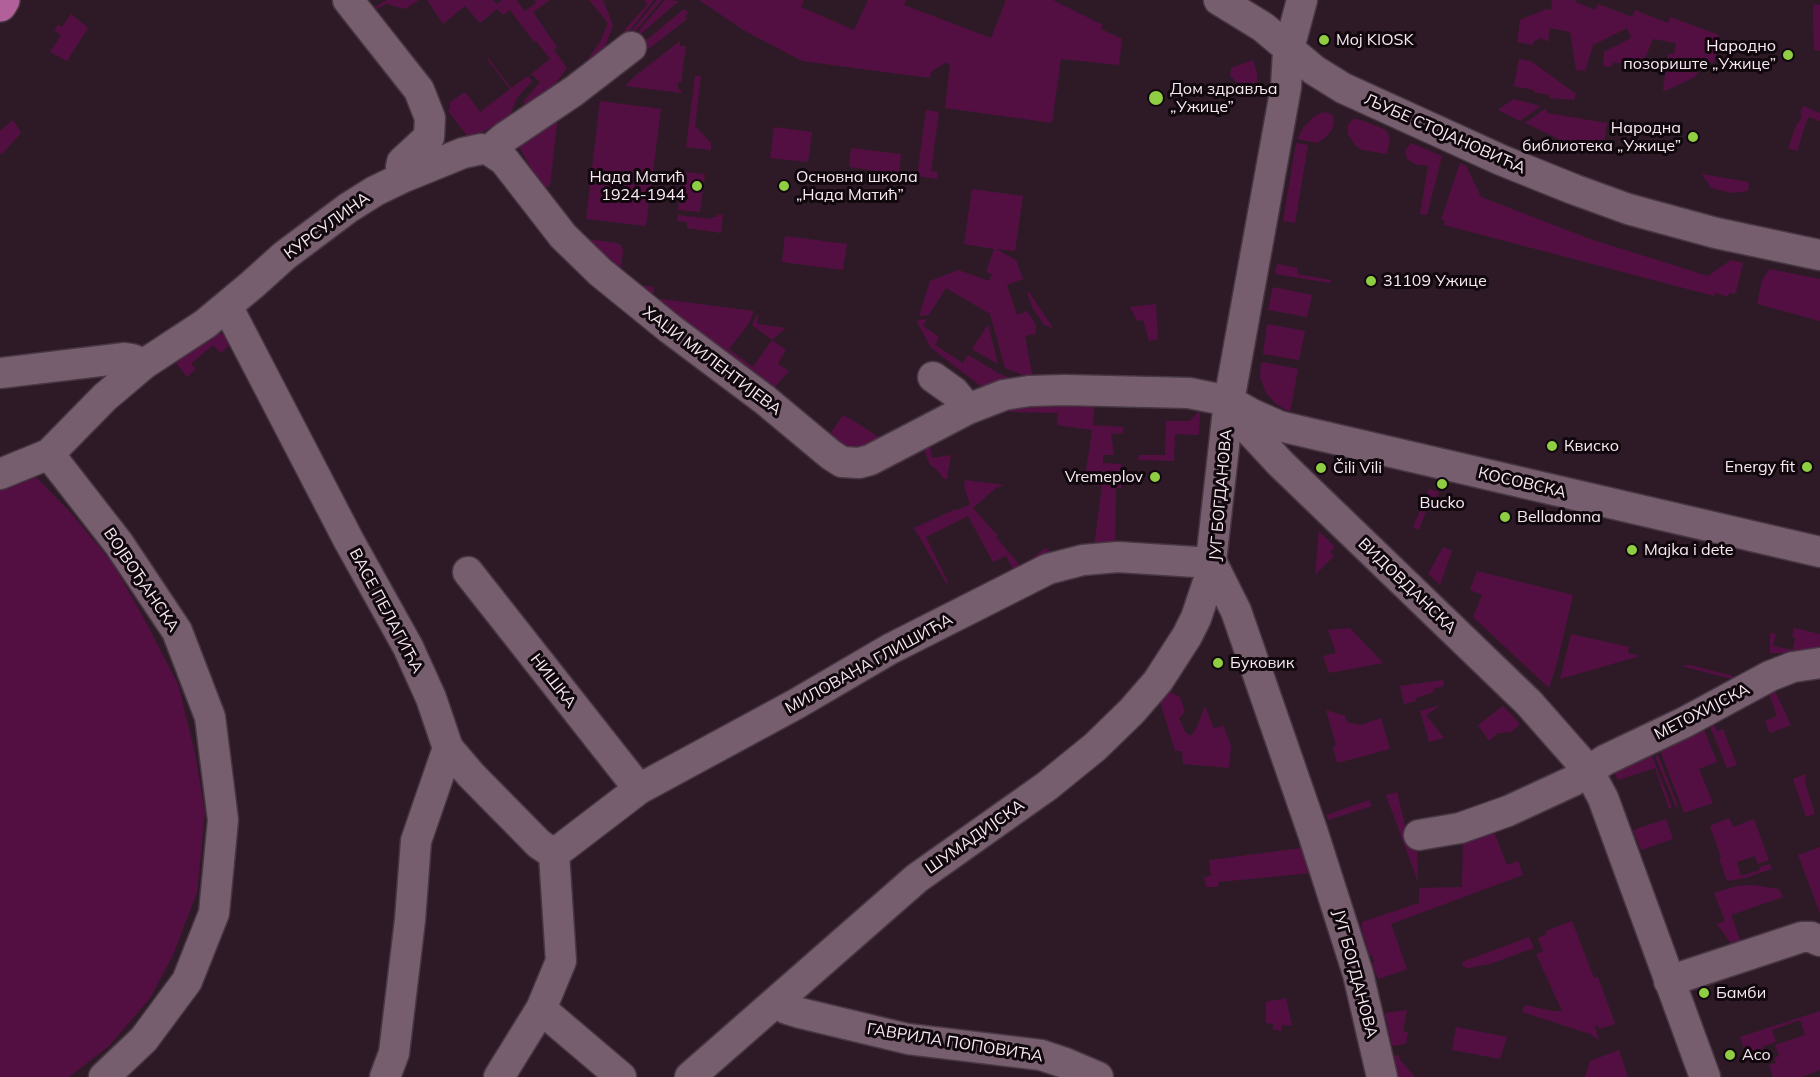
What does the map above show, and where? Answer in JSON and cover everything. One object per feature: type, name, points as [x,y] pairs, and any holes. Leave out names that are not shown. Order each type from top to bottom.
[{"type":"main road","points":[[0,5],[3,0]]},
{"type":"street","points":[[348,0],[419,90],[430,118],[429,137],[402,162],[404,177]]},
{"type":"street","name":"ЉУБЕ СТОЈАНОВИЋА","points":[[1219,0],[1253,20],[1289,47],[1314,70],[1343,88],[1501,160],[1628,209],[1693,228],[1820,255]]},
{"type":"street","name":"ЈУГ БОГДАНОВА","points":[[1302,0],[1289,47],[1286,87],[1229,401],[1212,563],[1239,619],[1313,833],[1358,974],[1382,1077]]},
{"type":"street","points":[[493,152],[504,138],[574,91],[631,47]]},
{"type":"street","name":"КУРСУЛИНА","points":[[49,454],[105,397],[144,364],[189,336],[284,256],[348,208],[375,190],[463,153],[482,149],[493,152]]},
{"type":"street","name":"ХАЏИ МИЛЕНТИЈЕВА","points":[[493,152],[504,160],[563,236],[600,272],[669,328],[765,400],[836,459],[851,464],[870,460],[969,409],[1004,395],[1029,391],[1189,393],[1229,401]]},
{"type":"street","name":"ВАСЕ ПЕЛАГИЋА","points":[[227,306],[348,541],[408,647],[431,698],[448,748]]},
{"type":"street","points":[[0,373],[125,358],[132,358],[144,364]]},
{"type":"street","points":[[933,377],[954,392],[969,409]]},
{"type":"street","name":"КОСОВСКА","points":[[1229,401],[1279,426],[1820,552]]},
{"type":"street","name":"ВИДОВДАНСКА","points":[[1229,401],[1242,422],[1280,463],[1529,703],[1588,770],[1603,798],[1705,1077]]},
{"type":"street","points":[[0,474],[49,454]]},
{"type":"street","name":"ВОЈВОЂАНСКА","points":[[49,454],[119,544],[177,631],[210,717],[223,820],[214,913],[187,981],[144,1039],[104,1077]]},
{"type":"street","name":"МИЛОВАНА ГЛИШИЋА","points":[[554,854],[639,789],[796,704],[890,649],[1051,567],[1083,560],[1118,557],[1212,563]]},
{"type":"street","name":"ШУМАДИЈСКА","points":[[690,1077],[917,878],[1047,786],[1111,732],[1158,681],[1187,636],[1206,590],[1212,563]]},
{"type":"street","name":"НИШКА","points":[[468,572],[639,789]]},
{"type":"street","name":"МЕТОХИЈСКА","points":[[1588,770],[1685,722],[1770,676],[1793,667],[1820,663]]},
{"type":"street","points":[[448,748],[471,775],[539,844],[554,854],[561,961],[541,1009],[499,1077]]},
{"type":"street","points":[[385,1077],[394,1053],[410,920],[416,841],[448,748]]},
{"type":"street","points":[[1419,835],[1460,828],[1508,811],[1573,781],[1588,770]]},
{"type":"street","points":[[1669,981],[1802,937],[1811,937],[1820,941]]},
{"type":"street","name":"ГАВРИЛА ПОПОВИЋА","points":[[781,998],[787,1009],[810,1016],[908,1039],[1041,1055],[1098,1077]]},
{"type":"street","points":[[541,1009],[621,1077]]},
{"type":"shaded area","points":[[387,0],[419,0],[405,9],[386,4],[373,11],[373,8]]},
{"type":"shaded area","points":[[427,0],[492,0],[497,4],[502,0],[516,0],[525,11],[536,3],[534,0],[550,0],[533,12],[557,47],[554,50],[567,68],[547,94],[518,120],[525,104],[523,102],[540,82],[531,74],[550,59],[510,10],[503,15],[497,9],[480,23],[465,6],[443,24]]},
{"type":"shaded area","points":[[589,0],[603,0],[613,25],[600,54],[583,66],[600,42],[608,23]]},
{"type":"shaded area","points":[[644,0],[654,0],[619,44],[626,28],[647,5]]},
{"type":"shaded area","points":[[657,0],[662,0],[632,35],[626,38]]},
{"type":"shaded area","points":[[665,0],[679,1],[637,37],[641,28]]},
{"type":"shaded area","points":[[699,0],[804,0],[801,7],[854,30],[868,0],[906,0],[904,5],[991,38],[1006,0],[1053,0],[1103,25],[1101,29],[1122,39],[1119,65],[1061,59],[1052,123],[945,108],[950,64],[945,63],[931,72],[930,78],[802,61],[745,31]]},
{"type":"shaded area","points":[[1552,0],[1576,0],[1595,10],[1598,4],[1632,17],[1635,10],[1668,23],[1670,17],[1719,35],[1714,63],[1704,61],[1695,77],[1665,91],[1663,90],[1668,54],[1674,54],[1676,43],[1653,39],[1640,70],[1637,70],[1637,66],[1613,62],[1612,67],[1603,66],[1604,52],[1631,38],[1627,28],[1593,45],[1585,71],[1576,70],[1570,32],[1550,28],[1548,42],[1541,38],[1534,41],[1533,45],[1517,42],[1520,20],[1546,9],[1551,10]]},
{"type":"shaded area","points":[[1814,4],[1820,5],[1820,51],[1814,50]]},
{"type":"shaded area","points":[[684,9],[688,13],[685,16],[687,19],[632,62],[632,52]]},
{"type":"shaded area","points":[[71,14],[88,28],[67,61],[50,52],[61,35],[54,30],[58,25],[62,27]]},
{"type":"shaded area","points":[[680,41],[680,46],[686,46],[681,82],[678,82],[678,89],[681,93],[625,86],[635,76]]},
{"type":"shaded area","points":[[488,58],[511,88],[528,76],[532,81],[517,98],[505,121],[469,138],[448,111],[450,102],[465,92],[480,112],[510,89]]},
{"type":"shaded area","points":[[1519,59],[1531,61],[1576,94],[1574,100],[1549,98],[1549,95],[1514,86]]},
{"type":"shaded area","points":[[1253,60],[1257,73],[1256,94],[1239,91],[1238,83],[1230,76],[1231,68]]},
{"type":"shaded area","points":[[695,76],[701,76],[695,126],[711,143],[711,150],[686,147]]},
{"type":"shaded area","points":[[1513,99],[1541,106],[1520,121],[1498,110]]},
{"type":"shaded area","points":[[600,101],[661,109],[646,226],[586,219]]},
{"type":"shaded area","points":[[1803,106],[1820,113],[1820,121],[1808,117],[1797,151],[1788,148],[1802,115],[1800,114]]},
{"type":"shaded area","points":[[1546,108],[1547,113],[1607,123],[1602,154],[1582,150],[1525,123]]},
{"type":"shaded area","points":[[926,110],[939,112],[931,171],[938,172],[937,179],[917,176]]},
{"type":"shaded area","points":[[1326,112],[1332,115],[1334,120],[1332,130],[1325,138],[1317,143],[1297,139],[1312,118]]},
{"type":"shaded area","points":[[558,116],[550,185],[545,189],[587,239],[621,245],[623,252],[620,273],[610,268],[526,171],[531,168],[517,143]]},
{"type":"shaded area","points":[[1353,119],[1386,130],[1390,139],[1387,154],[1362,150],[1356,146],[1348,134],[1348,125]]},
{"type":"shaded area","points":[[13,120],[21,133],[2,154],[0,153],[0,131]]},
{"type":"shaded area","points":[[774,127],[812,132],[808,162],[770,158]]},
{"type":"shaded area","points":[[1296,143],[1308,145],[1295,223],[1283,221]]},
{"type":"shaded area","points":[[1411,143],[1442,156],[1427,215],[1420,214],[1428,166],[1414,164],[1407,159],[1405,151]]},
{"type":"shaded area","points":[[851,148],[901,154],[899,174],[849,167]]},
{"type":"shaded area","points":[[1460,163],[1466,166],[1481,197],[1590,239],[1708,276],[1731,260],[1743,263],[1736,292],[1729,293],[1728,297],[1715,293],[1714,296],[1444,225],[1445,220],[1441,220]]},
{"type":"shaded area","points":[[683,172],[705,174],[700,212],[678,210]]},
{"type":"shaded area","points":[[1702,174],[1749,182],[1748,191],[1732,193],[1711,188]]},
{"type":"shaded area","points":[[972,189],[1023,196],[1015,251],[996,249],[1016,260],[1023,279],[1007,285],[1017,315],[1027,311],[1036,325],[1035,334],[1025,336],[1033,379],[1005,368],[990,314],[946,288],[929,315],[919,316],[930,281],[958,270],[989,281],[992,274],[986,272],[994,249],[964,244]]},
{"type":"shaded area","points":[[717,214],[723,215],[721,233],[687,228],[687,222],[677,221],[678,215],[711,219],[717,217]]},
{"type":"shaded area","points":[[785,236],[847,244],[843,270],[782,262]]},
{"type":"shaded area","points":[[1277,264],[1298,268],[1297,274],[1331,280],[1330,283],[1275,274]]},
{"type":"shaded area","points":[[1769,269],[1820,279],[1820,321],[1757,304],[1762,280]]},
{"type":"shaded area","points":[[637,285],[654,287],[653,298],[754,311],[749,323],[729,349],[753,367],[772,340],[786,350],[778,364],[789,371],[769,393]]},
{"type":"shaded area","points":[[1273,287],[1312,295],[1307,317],[1268,310]]},
{"type":"shaded area","points":[[1027,292],[1053,328],[1044,325],[1032,307]]},
{"type":"shaded area","points":[[1156,304],[1158,340],[1149,341],[1143,320],[1137,321],[1130,307]]},
{"type":"shaded area","points":[[758,312],[757,324],[786,328],[772,340],[752,325]]},
{"type":"shaded area","points":[[927,319],[923,326],[939,337],[935,345],[963,363],[968,355],[1000,374],[1018,381],[986,390],[931,348],[917,322]]},
{"type":"shaded area","points":[[988,324],[998,364],[972,349]]},
{"type":"shaded area","points":[[1267,324],[1305,331],[1299,360],[1263,354]]},
{"type":"shaded area","points":[[215,334],[227,334],[235,340],[221,353],[213,345],[191,364],[196,369],[187,377],[173,359]]},
{"type":"shaded area","points":[[1263,362],[1298,369],[1290,412],[1276,404],[1266,393],[1260,377]]},
{"type":"shaded area","points":[[1095,398],[1093,425],[1123,427],[1123,433],[1111,434],[1114,455],[1103,455],[1103,463],[1121,464],[1121,488],[1116,488],[1115,549],[1094,547],[1102,486],[1084,484],[1092,430],[1057,425],[1058,413],[1004,410],[1009,403]]},
{"type":"shaded area","points":[[1200,411],[1199,435],[1175,434],[1174,461],[1138,460],[1139,455],[1165,455],[1166,421],[1189,421]]},
{"type":"shaded area","points":[[843,415],[886,442],[853,452],[828,437]]},
{"type":"shaded area","points":[[929,439],[932,458],[951,455],[947,479],[944,479],[930,465],[922,444]]},
{"type":"shaded area","points":[[32,473],[71,513],[113,564],[178,684],[195,753],[205,813],[197,892],[173,955],[150,998],[109,1046],[69,1077],[0,1077],[0,487]]},
{"type":"shaded area","points":[[965,480],[1004,485],[996,488],[973,508],[1021,567],[1044,549],[1049,549],[1047,561],[1016,574],[1006,556],[993,562],[968,516],[926,537],[947,584],[914,528],[970,505],[964,486]]},
{"type":"shaded area","points":[[1429,489],[1439,492],[1434,504],[1429,503],[1419,530],[1413,527]]},
{"type":"shaded area","points":[[1319,531],[1335,547],[1330,552],[1334,556],[1315,575]]},
{"type":"shaded area","points":[[1443,547],[1452,551],[1440,585],[1428,574]]},
{"type":"shaded area","points":[[1477,571],[1573,595],[1549,688],[1473,617],[1482,595],[1470,590]]},
{"type":"shaded area","points":[[1350,628],[1383,663],[1329,673],[1323,656],[1336,653],[1328,630]]},
{"type":"shaded area","points":[[1794,628],[1820,634],[1820,653],[1770,653],[1770,633],[1776,634],[1773,646],[1793,650]]},
{"type":"shaded area","points":[[1571,634],[1629,647],[1628,653],[1640,656],[1560,679]]},
{"type":"shaded area","points":[[1690,665],[1749,680],[1744,682],[1681,666]]},
{"type":"shaded area","points":[[1443,680],[1444,686],[1416,698],[1416,701],[1404,704],[1400,686]]},
{"type":"shaded area","points":[[1772,685],[1791,725],[1770,733],[1765,721],[1777,716],[1768,691]]},
{"type":"shaded area","points":[[1164,689],[1180,697],[1185,712],[1179,718],[1185,732],[1191,736],[1205,706],[1214,729],[1223,725],[1231,746],[1229,768],[1183,764],[1182,751],[1175,751],[1159,698]]},
{"type":"shaded area","points":[[1440,705],[1426,715],[1444,738],[1429,742],[1420,711]]},
{"type":"shaded area","points":[[1503,706],[1520,724],[1511,732],[1498,733],[1489,741],[1478,725]]},
{"type":"shaded area","points":[[1326,710],[1345,716],[1347,722],[1360,725],[1381,718],[1390,749],[1337,763],[1333,747],[1336,745]]},
{"type":"shaded area","points":[[1701,722],[1717,762],[1699,769],[1713,803],[1684,813],[1661,748]]},
{"type":"shaded area","points":[[1714,725],[1717,731],[1723,729],[1737,765],[1727,768],[1710,727]]},
{"type":"shaded area","points":[[1648,753],[1653,758],[1672,808],[1669,809],[1655,768],[1618,780],[1614,771]]},
{"type":"shaded area","points":[[1658,755],[1678,806],[1676,807],[1655,756]]},
{"type":"shaded area","points":[[1806,774],[1805,783],[1815,814],[1806,817],[1793,779]]},
{"type":"shaded area","points":[[1397,792],[1409,842],[1417,847],[1418,882],[1386,795]]},
{"type":"shaded area","points":[[1369,800],[1372,806],[1328,820],[1326,815]]},
{"type":"shaded area","points":[[1729,818],[1733,827],[1754,819],[1769,860],[1758,864],[1755,856],[1737,862],[1741,876],[1770,864],[1772,869],[1727,881],[1710,826]]},
{"type":"shaded area","points":[[1666,819],[1673,839],[1641,850],[1633,830]]},
{"type":"shaded area","points":[[1491,825],[1507,865],[1518,861],[1523,875],[1391,924],[1407,969],[1379,979],[1362,930],[1362,922],[1419,903],[1419,888],[1462,887],[1463,835]]},
{"type":"shaded area","points":[[1820,847],[1820,913],[1798,855]]},
{"type":"shaded area","points":[[1302,848],[1311,873],[1219,882],[1218,887],[1206,887],[1204,877],[1211,876],[1209,860]]},
{"type":"shaded area","points":[[1752,885],[1779,889],[1783,897],[1731,915],[1742,945],[1734,948],[1717,924],[1725,921],[1714,893],[1737,886]]},
{"type":"shaded area","points":[[1572,921],[1594,978],[1598,977],[1615,1024],[1599,1029],[1598,1025],[1595,1026],[1599,1040],[1590,1034],[1522,1012],[1525,1005],[1562,1011],[1536,954],[1543,952],[1538,938],[1547,934],[1546,931]]},
{"type":"shaded area","points":[[1529,937],[1534,948],[1490,964],[1464,967],[1462,962]]},
{"type":"shaded area","points":[[1286,998],[1292,1026],[1282,1025],[1281,1031],[1273,1029],[1273,1024],[1266,1023],[1266,1002]]},
{"type":"shaded area","points":[[1407,1010],[1403,1031],[1408,1032],[1406,1044],[1392,1046],[1385,1013]]},
{"type":"shaded area","points":[[1820,1011],[1820,1070],[1802,1077],[1773,1077],[1769,1065],[1776,1063],[1774,1058],[1779,1056],[1775,1045],[1805,1035],[1800,1020],[1772,1030],[1776,1042],[1762,1047],[1765,1055],[1748,1061],[1740,1037]]},
{"type":"shaded area","points":[[1456,1027],[1507,1037],[1500,1059],[1452,1050]]},
{"type":"shaded area","points":[[1619,1050],[1628,1077],[1585,1077],[1590,1061]]},
{"type":"shaded area","points":[[1399,1055],[1400,1060],[1415,1077],[1398,1077],[1394,1056]]},
{"type":"place","name":"Moj KIOSK","points":[[1324,40]]},
{"type":"place","name":"Народно позориште „Ужице”","points":[[1788,55]]},
{"type":"place","name":"Дом здравља „Ужице”","points":[[1156,98]]},
{"type":"place","name":"Народна библиотека „Ужице”","points":[[1693,137]]},
{"type":"place","name":"Нада Матић 1924-1944","points":[[697,186]]},
{"type":"place","name":"Основна школа „Нада Матић”","points":[[784,186]]},
{"type":"place","name":"31109 Ужице","points":[[1371,281]]},
{"type":"place","name":"Квиско","points":[[1552,446]]},
{"type":"place","name":"Energy fit","points":[[1807,467]]},
{"type":"place","name":"Čili Vili","points":[[1321,468]]},
{"type":"place","name":"Vremeplov","points":[[1155,477]]},
{"type":"place","name":"Bucko","points":[[1442,484]]},
{"type":"place","name":"Belladonna","points":[[1505,517]]},
{"type":"place","name":"Majka i dete","points":[[1632,550]]},
{"type":"place","name":"Буковик","points":[[1218,663]]},
{"type":"place","name":"Бамби","points":[[1704,993]]},
{"type":"place","name":"Aco","points":[[1730,1055]]}]
